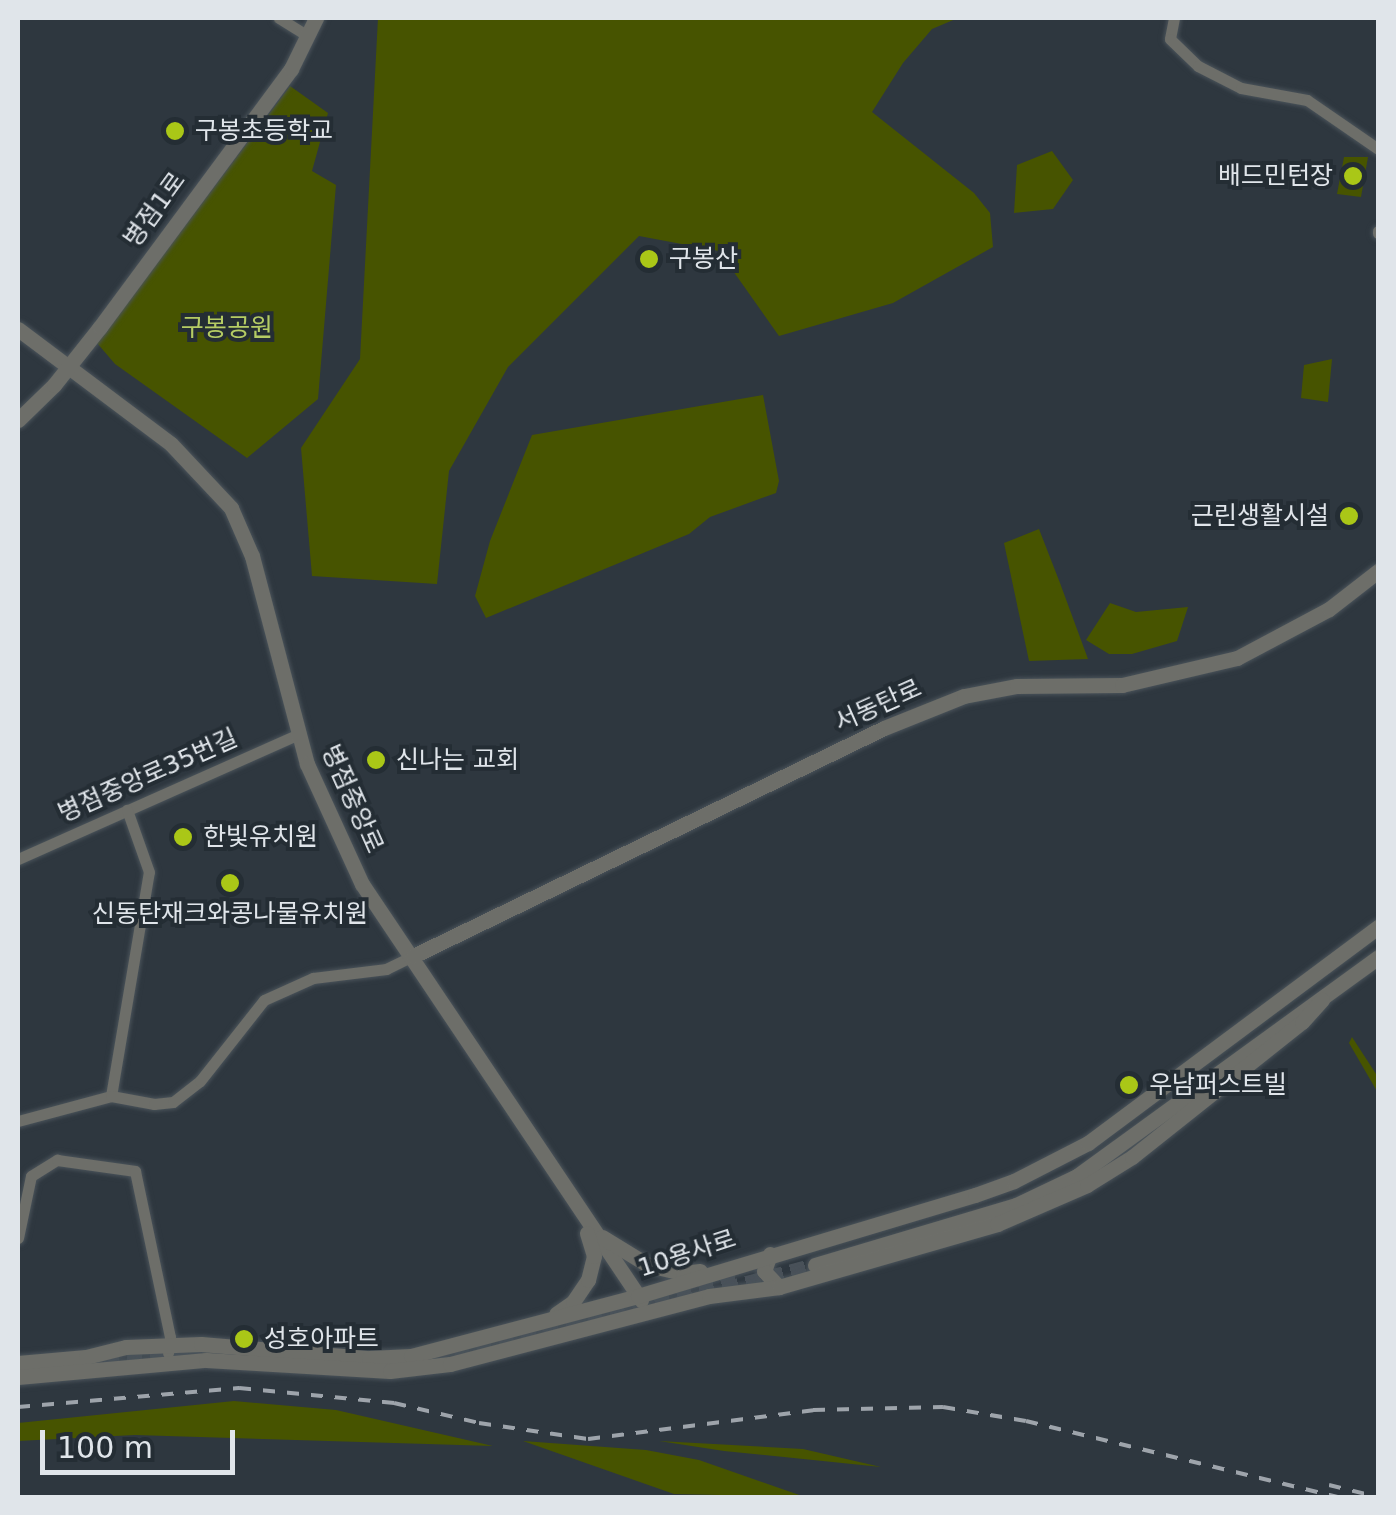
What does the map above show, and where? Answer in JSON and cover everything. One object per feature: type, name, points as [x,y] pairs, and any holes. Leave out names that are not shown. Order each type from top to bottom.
[{"type":"street","points":[[279,18],[308,36]]},
{"type":"street","name":"병점1로","points":[[18,420],[68,367],[291,69],[316,18]]},
{"type":"street","points":[[1174,18],[1170,39],[1198,66],[1241,88],[1307,100],[1378,149]]},
{"type":"street","name":"병점중앙로","points":[[18,330],[171,444],[231,508],[252,556],[297,735],[362,884],[583,1219],[649,1312]]},
{"type":"street","name":"서동탄로","points":[[412,956],[916,716],[990,689],[1122,685],[1236,658],[1329,609],[1378,572]]},
{"type":"street","name":"병점중앙로35번길","points":[[18,859],[297,735]]},
{"type":"street","points":[[111,1096],[148,872],[127,810]]},
{"type":"street","name":"10용사로","points":[[18,1363],[169,1346],[411,1356],[638,1296],[974,1195],[1052,1164],[1088,1143],[1378,927]]},
{"type":"street","points":[[18,1120],[111,1096],[154,1104],[173,1102],[200,1081],[242,1024],[275,994],[313,978],[386,969],[412,956]]},
{"type":"street","name":"10용사로","points":[[18,1377],[245,1360],[407,1370],[488,1356],[708,1296],[779,1287],[997,1224],[1088,1185],[1132,1158],[1378,957]]},
{"type":"street","name":"10용사로","points":[[1308,981],[1290,1005],[1076,1167],[1015,1196],[814,1261],[1016,1204],[1077,1176],[1120,1149],[1296,1013],[1322,1000]]},
{"type":"street","points":[[18,1238],[31,1176],[58,1160],[135,1171],[169,1346],[168,1364]]},
{"type":"street","points":[[583,1219],[623,1253],[656,1268],[683,1272],[728,1267]]},
{"type":"street","points":[[521,1328],[557,1314],[573,1302],[588,1280],[594,1256],[583,1219]]},
{"type":"street","points":[[770,1254],[764,1271],[779,1287]]},
{"type":"green space","points":[[378,18],[958,18],[932,29],[903,63],[872,112],[974,193],[990,213],[993,247],[893,303],[779,336],[719,251],[639,236],[508,367],[449,471],[437,584],[312,576],[301,448],[360,359]]},
{"type":"green space","name":"구봉공원","points":[[290,86],[328,113],[312,171],[336,185],[318,399],[247,458],[115,364],[97,343]]},
{"type":"green space","points":[[1052,151],[1073,180],[1053,209],[1014,213],[1017,165]]},
{"type":"green space","name":"배드민턴장","points":[[1344,157],[1368,157],[1361,197],[1337,194]]},
{"type":"green space","points":[[1332,359],[1328,402],[1301,398],[1304,365]]},
{"type":"green space","points":[[763,395],[779,481],[776,493],[710,517],[689,534],[486,618],[475,596],[490,541],[532,435]]},
{"type":"green space","points":[[1039,529],[1088,659],[1029,661],[1004,543]]},
{"type":"green space","points":[[1110,603],[1136,612],[1188,607],[1177,641],[1132,654],[1109,654],[1086,640]]},
{"type":"green space","points":[[1352,1037],[1378,1077],[1378,1093],[1349,1043]]},
{"type":"green space","points":[[234,1401],[336,1410],[493,1446],[135,1435],[18,1441],[18,1423]]},
{"type":"green space","points":[[523,1441],[646,1450],[699,1460],[805,1497],[674,1494]]},
{"type":"green space","points":[[659,1441],[803,1449],[881,1467],[724,1451]]},
{"type":"tunnel","points":[[724,1289],[815,1265]]},
{"type":"tunnel","points":[[454,1352],[736,1277]]},
{"type":"tunnel","points":[[81,1363],[217,1354]]},
{"type":"railway","points":[[18,1407],[239,1388],[394,1403],[479,1423],[588,1439],[813,1410],[943,1407],[1026,1421],[1343,1498]]},
{"type":"railway","points":[[1329,1485],[1378,1497]]},
{"type":"place","name":"구봉초등학교","points":[[175,131]]},
{"type":"place","name":"배드민턴장","points":[[1353,176]]},
{"type":"place","name":"구봉산","points":[[649,259]]},
{"type":"place","name":"근린생활시설","points":[[1349,516]]},
{"type":"place","name":"신나는 교회","points":[[376,760]]},
{"type":"place","name":"한빛유치원","points":[[183,837]]},
{"type":"place","name":"신동탄재크와콩나물유치원","points":[[230,883]]},
{"type":"place","name":"우남퍼스트빌","points":[[1129,1085]]},
{"type":"place","name":"성호아파트","points":[[244,1339]]}]
